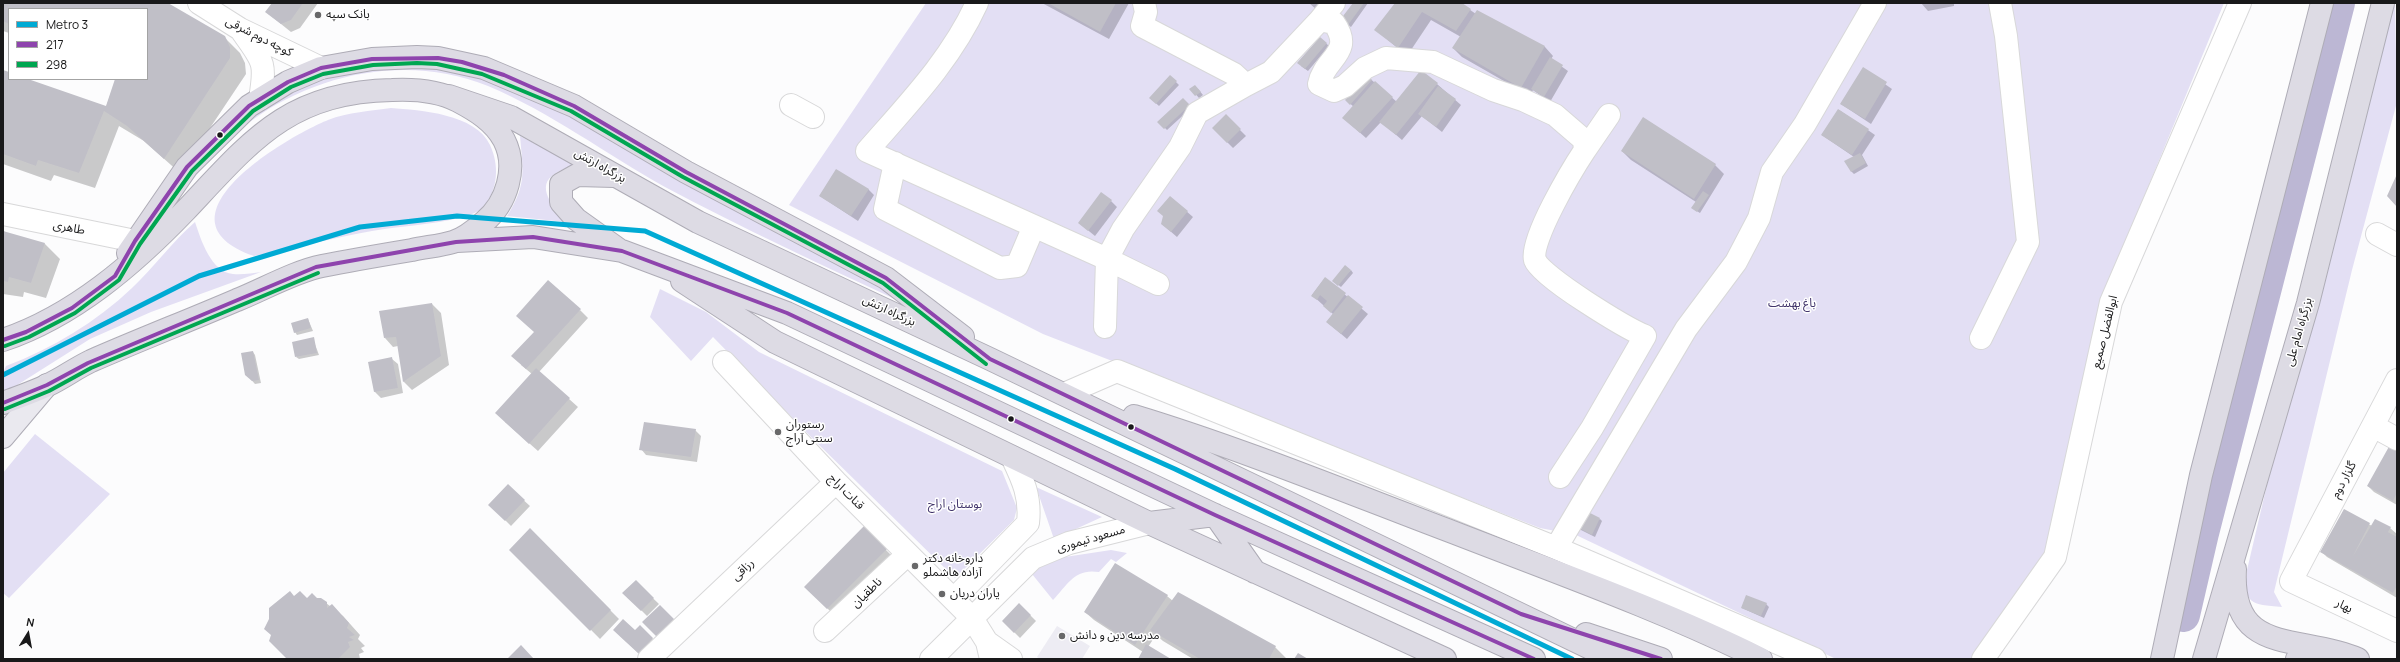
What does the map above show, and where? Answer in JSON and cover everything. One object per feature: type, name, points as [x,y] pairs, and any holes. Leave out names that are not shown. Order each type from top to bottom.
[{"type":"highway","points":[[2162,659],[2201,475],[2322,3]]},
{"type":"highway","name":"بزرگراه امام علی","points":[[2204,659],[2237,540],[2308,302],[2383,3]]},
{"type":"highway","points":[[114,276],[135,241],[186,167],[249,106],[288,82],[321,68],[372,59],[438,58],[462,62],[504,75],[574,106],[686,172],[886,278],[990,359]]},
{"type":"highway","points":[[3,340],[26,332],[72,308],[114,276],[184,211],[254,138],[285,117],[315,104],[361,90],[405,90],[448,96],[476,111],[492,124],[503,139],[509,156],[510,174],[505,192],[497,208],[485,222],[456,242]]},
{"type":"highway","name":"بزرگراه ارتش","points":[[448,96],[511,117],[698,222],[1064,394],[1613,659]]},
{"type":"highway","points":[[619,177],[577,175],[561,184],[561,202],[576,219],[622,251]]},
{"type":"highway","points":[[3,403],[47,385],[88,363],[316,267],[456,242],[532,237],[622,251],[655,262],[787,313],[1216,515],[1534,659]]},
{"type":"highway","points":[[655,262],[775,342],[1149,523],[1445,659]]},
{"type":"highway","points":[[1064,394],[1208,438],[1622,597],[1705,631],[1761,659]]},
{"type":"highway","points":[[1149,523],[1216,515]]},
{"type":"highway","points":[[1216,515],[1256,573]]},
{"type":"highway","points":[[2237,540],[2234,582],[2237,604],[2247,623],[2259,633],[2334,651],[2358,659]]},
{"type":"highway","points":[[1521,614],[1661,659]]},
{"type":"highway","points":[[2297,659],[2307,659]]},
{"type":"main road","points":[[3,437],[47,385]]},
{"type":"street","name":"کوچه دوم شرقی","points":[[199,3],[240,29],[321,68]]},
{"type":"street","points":[[977,3],[968,22],[931,78],[867,151],[1107,259],[1158,284]]},
{"type":"street","points":[[1144,3],[1146,12],[1142,26],[1234,74],[1246,85]]},
{"type":"street","points":[[1105,326],[1107,259],[1122,229],[1180,147],[1197,113],[1271,72],[1334,3]]},
{"type":"street","points":[[1556,548],[1686,329],[1736,262],[1759,218],[1772,172],[1805,124],[1875,3]]},
{"type":"street","points":[[1981,338],[2028,242],[2008,51],[2000,3]]},
{"type":"street","name":"ابوالفضل صمیع","points":[[1983,659],[2055,557],[2110,302],[2240,3]]},
{"type":"street","points":[[1320,20],[1334,24],[1342,40],[1340,51],[1321,75],[1319,84],[1334,91],[1345,86],[1365,68],[1386,58],[1433,62],[1493,90],[1523,100],[1555,115],[1584,140],[1585,150]]},
{"type":"street","points":[[240,29],[263,60],[263,81],[260,99]]},
{"type":"street","points":[[791,105],[813,117]]},
{"type":"street","points":[[1560,476],[1592,428],[1645,336],[1560,285],[1545,274],[1535,260],[1535,246],[1568,177],[1609,115]]},
{"type":"street","points":[[895,164],[885,208],[1000,268],[1017,266],[1034,226]]},
{"type":"street","name":"طاهری","points":[[3,214],[135,241]]},
{"type":"street","points":[[2376,234],[2397,245]]},
{"type":"street","name":"قنات اراج","points":[[724,362],[836,482],[972,618],[989,650]]},
{"type":"street","points":[[1064,394],[1117,371],[1556,548],[1815,659]]},
{"type":"street","name":"گلزار دوم","points":[[2291,581],[2397,380]]},
{"type":"street","points":[[2373,426],[2397,439]]},
{"type":"street","points":[[954,599],[1028,524],[1030,507],[1027,488],[1012,457]]},
{"type":"street","name":"رزاقی","points":[[649,659],[836,482]]},
{"type":"street","name":"مسعود تیموری","points":[[931,659],[1033,558],[1069,543],[1149,523]]},
{"type":"street","name":"ناطقیان","points":[[825,631],[908,554]]},
{"type":"street","name":"بهار","points":[[2291,581],[2397,631]]},
{"type":"street","points":[[989,650],[1011,659]]},
{"type":"shaded area","name":"مدرسه دین و دانش","points":[[1057,626],[1090,646],[1082,659],[1040,659],[1037,657]]},
{"type":"green space","name":"باغ بهشت","points":[[926,3],[2224,3],[2101,301],[2046,551],[1978,659],[1836,659],[1576,535],[1540,528],[1043,334],[789,205]]},
{"type":"green space","points":[[2395,3],[2397,102],[2352,270],[2274,592],[2282,607],[2263,605],[2251,600],[2248,596],[2246,590],[2247,570],[2277,442]]},
{"type":"green space","points":[[430,65],[524,89],[849,267],[901,302],[753,232],[665,187],[534,108],[511,96],[488,86],[458,76],[427,71],[396,70],[365,73],[335,80],[305,90],[277,104],[240,129],[201,170],[175,203],[165,205],[243,116],[334,68]]},
{"type":"green space","points":[[391,108],[431,112],[460,120],[473,126],[483,135],[493,152],[496,176],[492,192],[481,209],[469,215],[448,220],[372,231],[254,256],[225,240],[215,222],[220,201],[235,181],[258,161],[308,129],[328,120],[351,113]]},
{"type":"green space","points":[[520,136],[574,164],[552,176],[547,181],[546,187],[550,200],[566,222],[507,216],[521,186],[522,159]]},
{"type":"green space","points":[[195,222],[208,254],[219,268],[225,272],[233,274],[261,272],[151,312],[90,339],[3,394],[3,373],[6,366],[57,342],[89,323],[104,312],[132,288]]},
{"type":"green space","name":"بوستان اراج","points":[[660,289],[706,312],[759,352],[1002,471],[1017,508],[1014,520],[955,578],[814,440],[713,337],[691,361],[650,317]]},
{"type":"green space","points":[[35,434],[110,494],[9,598],[3,593],[3,473]]},
{"type":"green space","points":[[1036,487],[1102,517],[1054,539]]},
{"type":"green space","points":[[1111,550],[1127,553],[1116,562],[1111,559],[1099,572],[1084,572],[1073,578],[1053,600],[1032,574],[1045,560]]},
{"type":"building","points":[[3,3],[168,3],[225,36],[230,47],[230,58],[164,159],[127,126],[104,111],[79,173],[38,160],[36,166],[3,154],[3,70],[8,72],[8,80],[31,80],[106,106],[115,80],[148,80],[148,8],[8,8],[8,24],[3,21]]},
{"type":"building","points":[[272,3],[303,3],[291,20],[281,24],[265,12]]},
{"type":"building","points":[[1048,3],[1116,3],[1100,32]]},
{"type":"building","points":[[1353,3],[1364,3],[1348,25],[1340,20]]},
{"type":"building","points":[[1395,3],[1462,3],[1471,9],[1456,31],[1422,12],[1398,48],[1374,30]]},
{"type":"building","points":[[1477,10],[1545,46],[1521,88],[1452,48]]},
{"type":"building","points":[[1320,37],[1327,43],[1305,69],[1297,63]]},
{"type":"building","points":[[1550,57],[1563,65],[1544,97],[1531,89]]},
{"type":"building","points":[[1863,67],[1887,82],[1865,119],[1840,104]]},
{"type":"building","points":[[1421,70],[1438,83],[1396,135],[1379,122]]},
{"type":"building","points":[[1170,75],[1177,81],[1156,104],[1149,98]]},
{"type":"building","points":[[1367,75],[1372,80],[1350,105],[1345,100]]},
{"type":"building","points":[[1375,81],[1393,97],[1360,133],[1342,118]]},
{"type":"building","points":[[1195,85],[1201,92],[1195,96],[1189,89]]},
{"type":"building","points":[[1438,86],[1456,99],[1436,127],[1418,114]]},
{"type":"building","points":[[1183,98],[1190,105],[1164,129],[1157,122]]},
{"type":"building","points":[[1838,109],[1869,129],[1852,155],[1821,135]]},
{"type":"building","points":[[1226,114],[1241,129],[1227,143],[1212,128]]},
{"type":"building","points":[[1643,117],[1716,164],[1694,199],[1621,151]]},
{"type":"building","points":[[1860,153],[1866,163],[1851,172],[1844,161]]},
{"type":"building","points":[[836,169],[869,189],[851,216],[819,196]]},
{"type":"building","points":[[2397,174],[2397,207],[2387,196]]},
{"type":"building","points":[[1703,191],[1709,195],[1697,212],[1691,208]]},
{"type":"building","points":[[1101,192],[1112,200],[1088,231],[1078,223]]},
{"type":"building","points":[[1170,196],[1188,211],[1171,232],[1161,224],[1163,216],[1157,211]]},
{"type":"building","points":[[3,231],[45,243],[31,283],[9,277],[8,282],[3,281]]},
{"type":"building","points":[[1345,265],[1351,270],[1338,286],[1332,281]]},
{"type":"building","points":[[1325,277],[1346,293],[1331,313],[1323,306],[1327,301],[1320,295],[1317,300],[1311,296]]},
{"type":"building","points":[[548,280],[581,309],[526,369],[511,356],[534,332],[516,316]]},
{"type":"building","points":[[1348,295],[1363,307],[1341,334],[1326,322]]},
{"type":"building","points":[[432,303],[441,356],[403,382],[396,337],[384,338],[379,311]]},
{"type":"building","points":[[308,318],[311,328],[294,333],[291,323]]},
{"type":"building","points":[[314,337],[317,353],[295,357],[292,342]]},
{"type":"building","points":[[253,351],[259,380],[252,381],[245,375],[241,353]]},
{"type":"building","points":[[392,357],[398,388],[374,392],[368,362]]},
{"type":"building","points":[[536,368],[570,398],[529,444],[495,413]]},
{"type":"building","points":[[644,422],[696,429],[691,457],[639,450]]},
{"type":"building","points":[[2391,443],[2397,447],[2397,493],[2393,501],[2367,486]]},
{"type":"building","points":[[508,484],[525,500],[505,521],[488,505]]},
{"type":"building","points":[[2344,509],[2370,523],[2353,556],[2375,519],[2391,527],[2388,532],[2397,537],[2397,586],[2393,593],[2320,552]]},
{"type":"building","points":[[1584,510],[1600,518],[1592,535],[1575,526]]},
{"type":"building","points":[[864,526],[887,549],[827,609],[804,587]]},
{"type":"building","points":[[530,528],[611,610],[590,631],[509,550]]},
{"type":"building","points":[[1115,563],[1168,595],[1135,645],[1084,612]]},
{"type":"building","points":[[636,580],[654,598],[641,611],[622,593]]},
{"type":"building","points":[[290,591],[294,596],[300,591],[307,598],[312,593],[317,598],[321,598],[327,602],[327,608],[332,604],[349,623],[347,628],[355,635],[349,637],[354,640],[348,642],[350,647],[338,659],[287,659],[269,641],[271,635],[264,629],[269,619],[269,608]]},
{"type":"building","points":[[1178,592],[1276,646],[1269,659],[1200,659],[1150,630]]},
{"type":"building","points":[[1746,595],[1767,603],[1761,616],[1741,608]]},
{"type":"building","points":[[1019,603],[1031,615],[1014,633],[1002,621]]},
{"type":"building","points":[[660,605],[675,620],[657,637],[642,622]]},
{"type":"building","points":[[623,619],[635,630],[640,625],[653,638],[639,654],[613,630]]},
{"type":"building","points":[[1146,644],[1171,659],[1138,659]]},
{"type":"building","points":[[521,645],[534,659],[507,659]]},
{"type":"building","points":[[1298,653],[1308,659],[1294,659]]},
{"type":"waterway","points":[[2183,615],[2202,533],[2338,3]]},
{"type":"metro line","name":"3","points":[[3,375],[199,276],[360,227],[457,216],[645,231],[1175,469],[1572,659]]},
{"type":"transit line","name":"217","points":[[3,340],[26,332],[72,308],[115,276],[135,241],[187,167],[249,106],[288,82],[321,68],[372,59],[438,58],[462,62],[504,75],[574,106],[686,172],[886,278],[990,359],[1521,614],[1661,659]]},
{"type":"transit line","name":"298","points":[[5,346],[29,337],[75,313],[119,280],[140,244],[192,171],[253,111],[291,87],[323,74],[373,65],[417,63],[437,64],[482,74],[571,111],[683,177],[883,283],[986,364]]},
{"type":"transit line","name":"217","points":[[3,403],[47,385],[88,363],[316,267],[456,242],[533,237],[622,251],[787,313],[1215,515],[1534,659]]},
{"type":"transit line","name":"298","points":[[5,409],[49,391],[91,368],[318,273]]},
{"type":"place","name":"بانک سپه","points":[[318,15]]},
{"type":"place","name":"رستوران سنتی آراج","points":[[778,432]]},
{"type":"place","name":"داروخانه دکتر آزاده هاشملو","points":[[915,566]]},
{"type":"place","name":"یاران دریان","points":[[942,594]]},
{"type":"place","name":"مدرسه دین و دانش","points":[[1062,636]]}]
